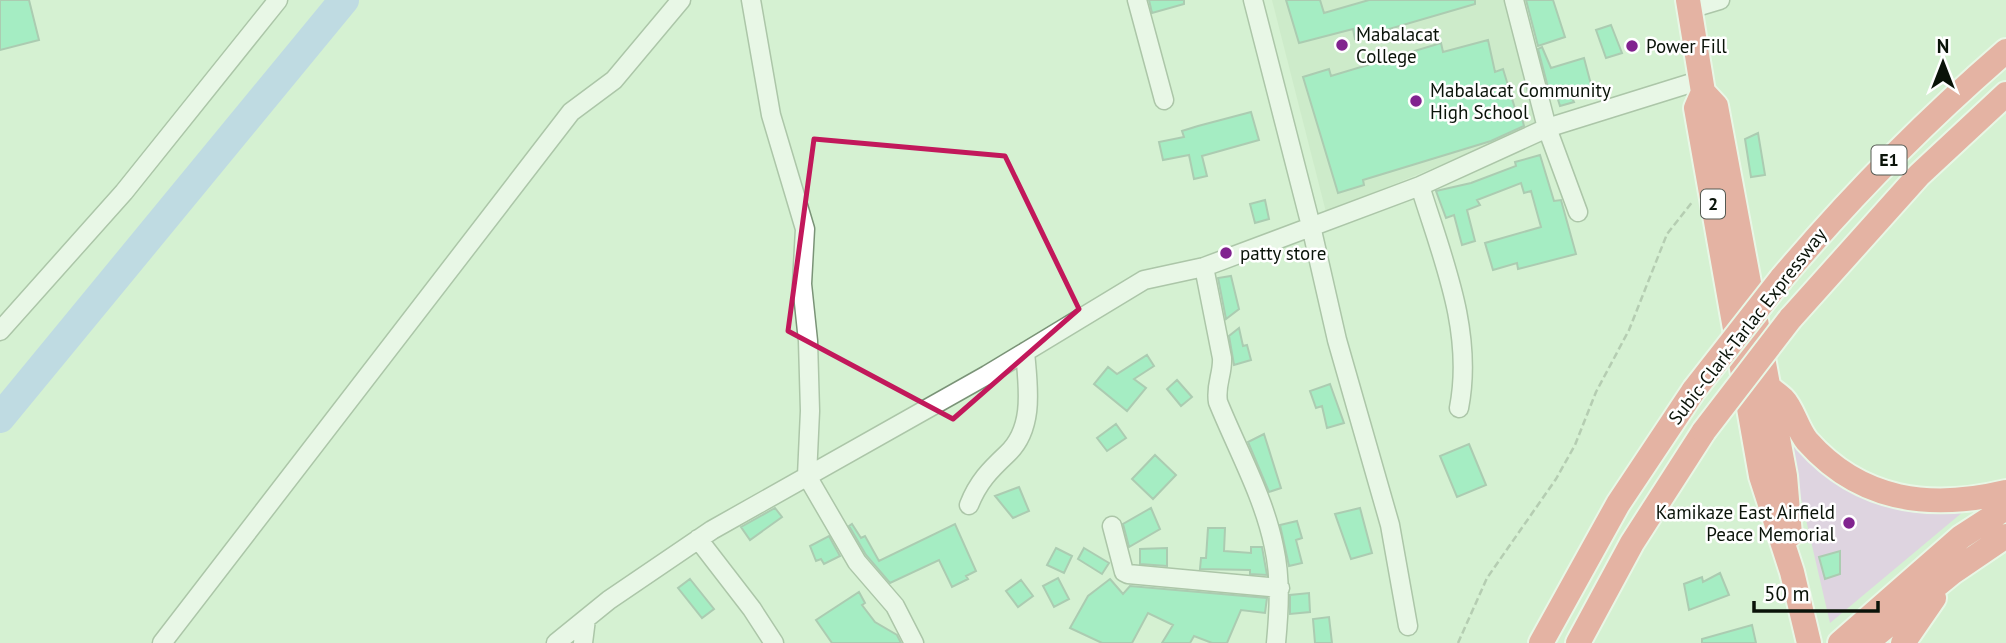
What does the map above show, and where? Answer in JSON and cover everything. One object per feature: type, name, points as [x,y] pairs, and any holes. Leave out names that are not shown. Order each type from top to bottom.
[{"type":"highway","name":"2","points":[[1689,5],[1702,86],[1696,108],[1760,476],[1793,572],[1809,643]]},
{"type":"highway","name":"Subic-Clark-Tarlac Expressway","points":[[1541,643],[1618,504],[1694,390],[1780,279],[1878,171],[2006,51]]},
{"type":"highway","name":"2","points":[[1702,86],[1716,106],[1766,386],[1785,476],[1793,572]]},
{"type":"highway","name":"Subic-Clark-Tarlac Expressway","points":[[1578,643],[1632,543],[1704,431],[1790,319],[1919,175],[2006,94]]},
{"type":"highway","points":[[1766,386],[1785,400],[1796,425],[1815,449],[1841,470],[1873,487],[1902,497],[1933,502],[1973,500],[2006,492]]},
{"type":"highway","points":[[1840,643],[1961,537],[2006,508]]},
{"type":"highway","points":[[1866,643],[1953,572],[2006,536]]},
{"type":"highway","points":[[1903,643],[1953,572]]},
{"type":"street","points":[[0,331],[124,192],[278,0]]},
{"type":"street","points":[[162,643],[571,112],[614,80],[681,0]]},
{"type":"street","points":[[751,0],[771,115],[805,229],[802,284],[808,341],[810,411],[807,476],[857,562],[895,607],[914,643]]},
{"type":"street","points":[[1137,0],[1164,100]]},
{"type":"street","points":[[1253,0],[1311,226],[1337,340],[1390,525],[1408,626]]},
{"type":"street","points":[[1514,0],[1547,128],[1578,212]]},
{"type":"street","points":[[1689,5],[1720,0]]},
{"type":"street","points":[[556,643],[586,618],[698,539],[1025,352],[1144,280],[1203,267],[1420,186],[1547,128],[1702,86]]},
{"type":"street","points":[[1420,186],[1439,238],[1457,308],[1461,360],[1459,408]]},
{"type":"street","points":[[1203,267],[1222,358],[1222,368],[1215,388],[1218,402],[1267,516],[1280,588],[1276,643]]},
{"type":"street","points":[[969,505],[981,480],[1009,453],[1026,424],[1028,385],[1025,352]]},
{"type":"street","points":[[1112,526],[1124,572],[1128,575],[1280,588]]},
{"type":"street","points":[[698,539],[752,609],[774,643]]},
{"type":"street","points":[[583,643],[586,618]]},
{"type":"path","points":[[1458,643],[1487,578],[1556,479],[1575,445],[1596,392],[1629,330],[1667,234],[1697,196],[1711,191]]},
{"type":"highlighted area","points":[[814,139],[1005,156],[1079,309],[953,419],[788,331]]},
{"type":"shaded area","name":"Mabalacat Community High School","points":[[1272,0],[1504,0],[1541,124],[1326,212]]},
{"type":"shaded area","points":[[1785,429],[1815,461],[1970,506],[1830,623]]},
{"type":"building","points":[[0,0],[29,0],[39,40],[0,50]]},
{"type":"building","points":[[1149,0],[1184,0],[1184,4],[1152,13]]},
{"type":"building","points":[[1286,0],[1320,0],[1324,13],[1369,0],[1475,0],[1475,4],[1355,39],[1353,29],[1299,43]]},
{"type":"building","points":[[1526,0],[1553,0],[1565,37],[1538,46]]},
{"type":"building","points":[[1611,25],[1622,53],[1606,58],[1596,30]]},
{"type":"building","name":"Mabalacat Community High School","points":[[1488,40],[1495,72],[1503,69],[1517,115],[1521,114],[1524,126],[1491,141],[1363,180],[1364,185],[1338,193],[1303,77],[1329,69],[1331,76],[1441,43],[1443,52]]},
{"type":"building","points":[[1542,47],[1551,68],[1584,58],[1593,92],[1572,98],[1574,102],[1560,106],[1556,93],[1550,95],[1538,49]]},
{"type":"building","points":[[1251,112],[1259,140],[1202,156],[1207,176],[1194,179],[1189,155],[1163,160],[1159,142],[1184,137],[1182,131]]},
{"type":"building","points":[[1758,133],[1765,175],[1751,177],[1745,139]]},
{"type":"building","points":[[1540,155],[1554,201],[1561,200],[1576,254],[1518,269],[1517,263],[1493,270],[1485,243],[1541,227],[1531,191],[1524,193],[1521,183],[1477,200],[1480,205],[1467,210],[1475,241],[1462,245],[1454,215],[1446,218],[1436,191],[1471,183],[1516,166],[1515,162]]},
{"type":"building","points":[[1265,200],[1269,219],[1255,223],[1250,204]]},
{"type":"building","points":[[1231,276],[1239,309],[1226,319],[1218,278]]},
{"type":"building","points":[[1239,328],[1243,346],[1247,345],[1251,360],[1234,365],[1229,336]]},
{"type":"building","points":[[1147,355],[1154,366],[1134,379],[1146,388],[1127,411],[1094,384],[1108,367],[1117,374]]},
{"type":"building","points":[[1177,380],[1192,397],[1181,406],[1167,389]]},
{"type":"building","points":[[1330,384],[1344,423],[1327,428],[1322,406],[1316,408],[1310,391]]},
{"type":"building","points":[[1116,424],[1126,438],[1107,451],[1097,438]]},
{"type":"building","points":[[1264,434],[1281,488],[1269,492],[1248,442]]},
{"type":"building","points":[[1469,444],[1486,485],[1457,497],[1440,456]]},
{"type":"building","points":[[1155,455],[1176,475],[1153,499],[1132,479]]},
{"type":"building","points":[[1019,487],[1029,511],[1013,518],[995,496]]},
{"type":"building","points":[[775,508],[782,517],[750,540],[741,527]]},
{"type":"building","points":[[1151,508],[1160,529],[1129,547],[1123,524]]},
{"type":"building","points":[[1360,508],[1372,553],[1351,559],[1335,514]]},
{"type":"building","points":[[1297,521],[1302,538],[1296,540],[1302,563],[1289,566],[1280,525]]},
{"type":"building","points":[[852,524],[861,538],[865,536],[879,561],[955,524],[976,571],[966,576],[968,579],[952,587],[939,560],[890,583],[866,555],[849,526]]},
{"type":"building","points":[[1208,528],[1225,528],[1224,551],[1251,553],[1251,547],[1262,547],[1267,575],[1250,574],[1250,570],[1200,569],[1201,558],[1206,558]]},
{"type":"building","points":[[829,536],[840,556],[824,564],[821,559],[816,561],[810,546]]},
{"type":"building","points":[[1056,548],[1072,556],[1064,573],[1047,565]]},
{"type":"building","points":[[1084,548],[1109,563],[1102,574],[1078,559]]},
{"type":"building","points":[[1167,548],[1167,566],[1140,564],[1140,549]]},
{"type":"building","points":[[1840,551],[1840,574],[1825,579],[1819,557]]},
{"type":"building","points":[[1720,573],[1729,595],[1689,610],[1684,584],[1702,577],[1703,582]]},
{"type":"building","points":[[1058,578],[1069,599],[1054,607],[1043,586]]},
{"type":"building","points":[[690,579],[714,609],[702,618],[678,588]]},
{"type":"building","points":[[1110,579],[1123,594],[1130,586],[1267,598],[1265,613],[1241,610],[1227,643],[1212,643],[1194,636],[1190,643],[1162,643],[1173,625],[1148,613],[1132,643],[1102,643],[1070,628],[1088,596]]},
{"type":"building","points":[[1021,580],[1033,596],[1018,607],[1006,591]]},
{"type":"building","points":[[859,592],[865,603],[862,605],[875,622],[897,635],[901,643],[832,643],[816,620]]},
{"type":"building","points":[[1309,593],[1310,612],[1290,614],[1290,595]]},
{"type":"building","points":[[1329,617],[1332,643],[1315,643],[1313,619]]},
{"type":"building","points":[[1752,625],[1756,643],[1702,643],[1702,639]]},
{"type":"waterway","points":[[0,418],[344,0]]},
{"type":"place","name":"Mabalacat College","points":[[1342,45]]},
{"type":"place","name":"Power Fill","points":[[1632,46]]},
{"type":"place","name":"Mabalacat Community High School","points":[[1416,101]]},
{"type":"place","name":"patty store","points":[[1226,253]]},
{"type":"place","name":"Kamikaze East Airfield Peace Memorial","points":[[1849,523]]}]
